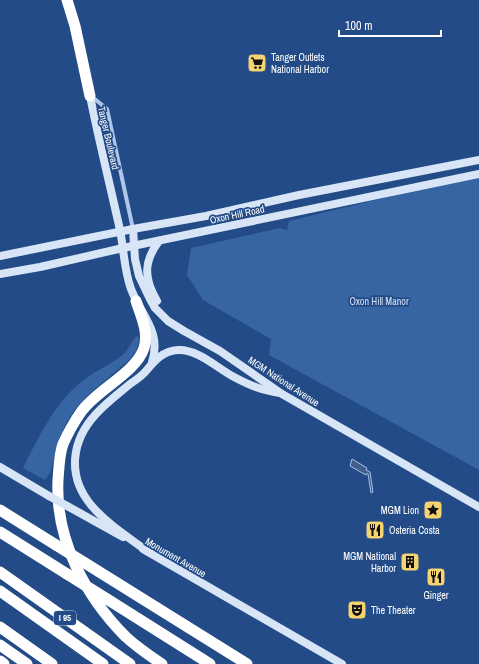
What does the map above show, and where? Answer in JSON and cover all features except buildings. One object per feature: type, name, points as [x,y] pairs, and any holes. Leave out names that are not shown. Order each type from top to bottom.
[{"type":"highway","points":[[67,0],[75,26],[90,96]]},
{"type":"highway","points":[[136,301],[146,333],[144,349],[132,366],[94,398],[82,411],[74,423],[63,445],[59,467],[58,488],[60,515],[64,536],[71,557],[80,575],[100,608],[114,624],[127,638],[162,664]]},
{"type":"highway","points":[[0,510],[247,664]]},
{"type":"highway","points":[[0,532],[210,664]]},
{"type":"highway","name":"I 95","points":[[0,572],[130,664]]},
{"type":"highway","name":"I 95","points":[[0,591],[103,664]]},
{"type":"highway","points":[[0,627],[52,664]]},
{"type":"highway","points":[[0,645],[27,664]]},
{"type":"highway","points":[[0,661],[4,664]]},
{"type":"main road","name":"Tanger Boulevard","points":[[90,96],[120,231]]},
{"type":"main road","name":"Oxon Hill Road","points":[[0,256],[120,231],[206,216],[272,201],[479,160]]},
{"type":"main road","name":"Oxon Hill Road","points":[[0,274],[40,267],[123,248],[479,174]]},
{"type":"main road","name":"MGM National Avenue","points":[[133,229],[139,276],[155,308],[168,321],[220,351],[282,394],[479,507]]},
{"type":"main road","points":[[120,231],[128,281],[136,301],[147,318],[154,336],[154,355],[152,363]]},
{"type":"main road","points":[[159,241],[149,257],[147,274],[153,295],[168,321]]},
{"type":"main road","points":[[147,551],[100,514],[80,489],[77,479],[75,455],[79,442],[86,428],[95,415],[106,403],[142,374],[163,353],[171,350],[188,351],[198,355],[232,376],[261,390],[282,394]]},
{"type":"main road","name":"Monument Avenue","points":[[0,467],[342,664]]},
{"type":"street","name":"Tanger Boulevard","points":[[90,96],[107,109],[133,229]]},
{"type":"green space","name":"Oxon Hill Manor","points":[[479,175],[479,470],[269,355],[271,339],[203,300],[187,275],[191,248],[280,228],[287,230],[289,221]]},
{"type":"green space","points":[[137,336],[140,338],[136,351],[130,359],[89,394],[67,421],[59,440],[50,473],[45,480],[23,468],[48,422],[62,401],[86,378],[123,355]]},
{"type":"shaded area","points":[[352,459],[367,468],[366,470],[370,472],[373,492],[371,493],[368,474],[366,475],[350,466]]},
{"type":"place","name":"Tanger Outlets National Harbor","points":[[257,63]]},
{"type":"place","name":"MGM Lion","points":[[433,510]]},
{"type":"place","name":"Osteria Costa","points":[[375,530]]},
{"type":"place","name":"MGM National Harbor","points":[[410,562]]},
{"type":"place","name":"Ginger","points":[[436,577]]},
{"type":"place","name":"The Theater","points":[[357,610]]}]
